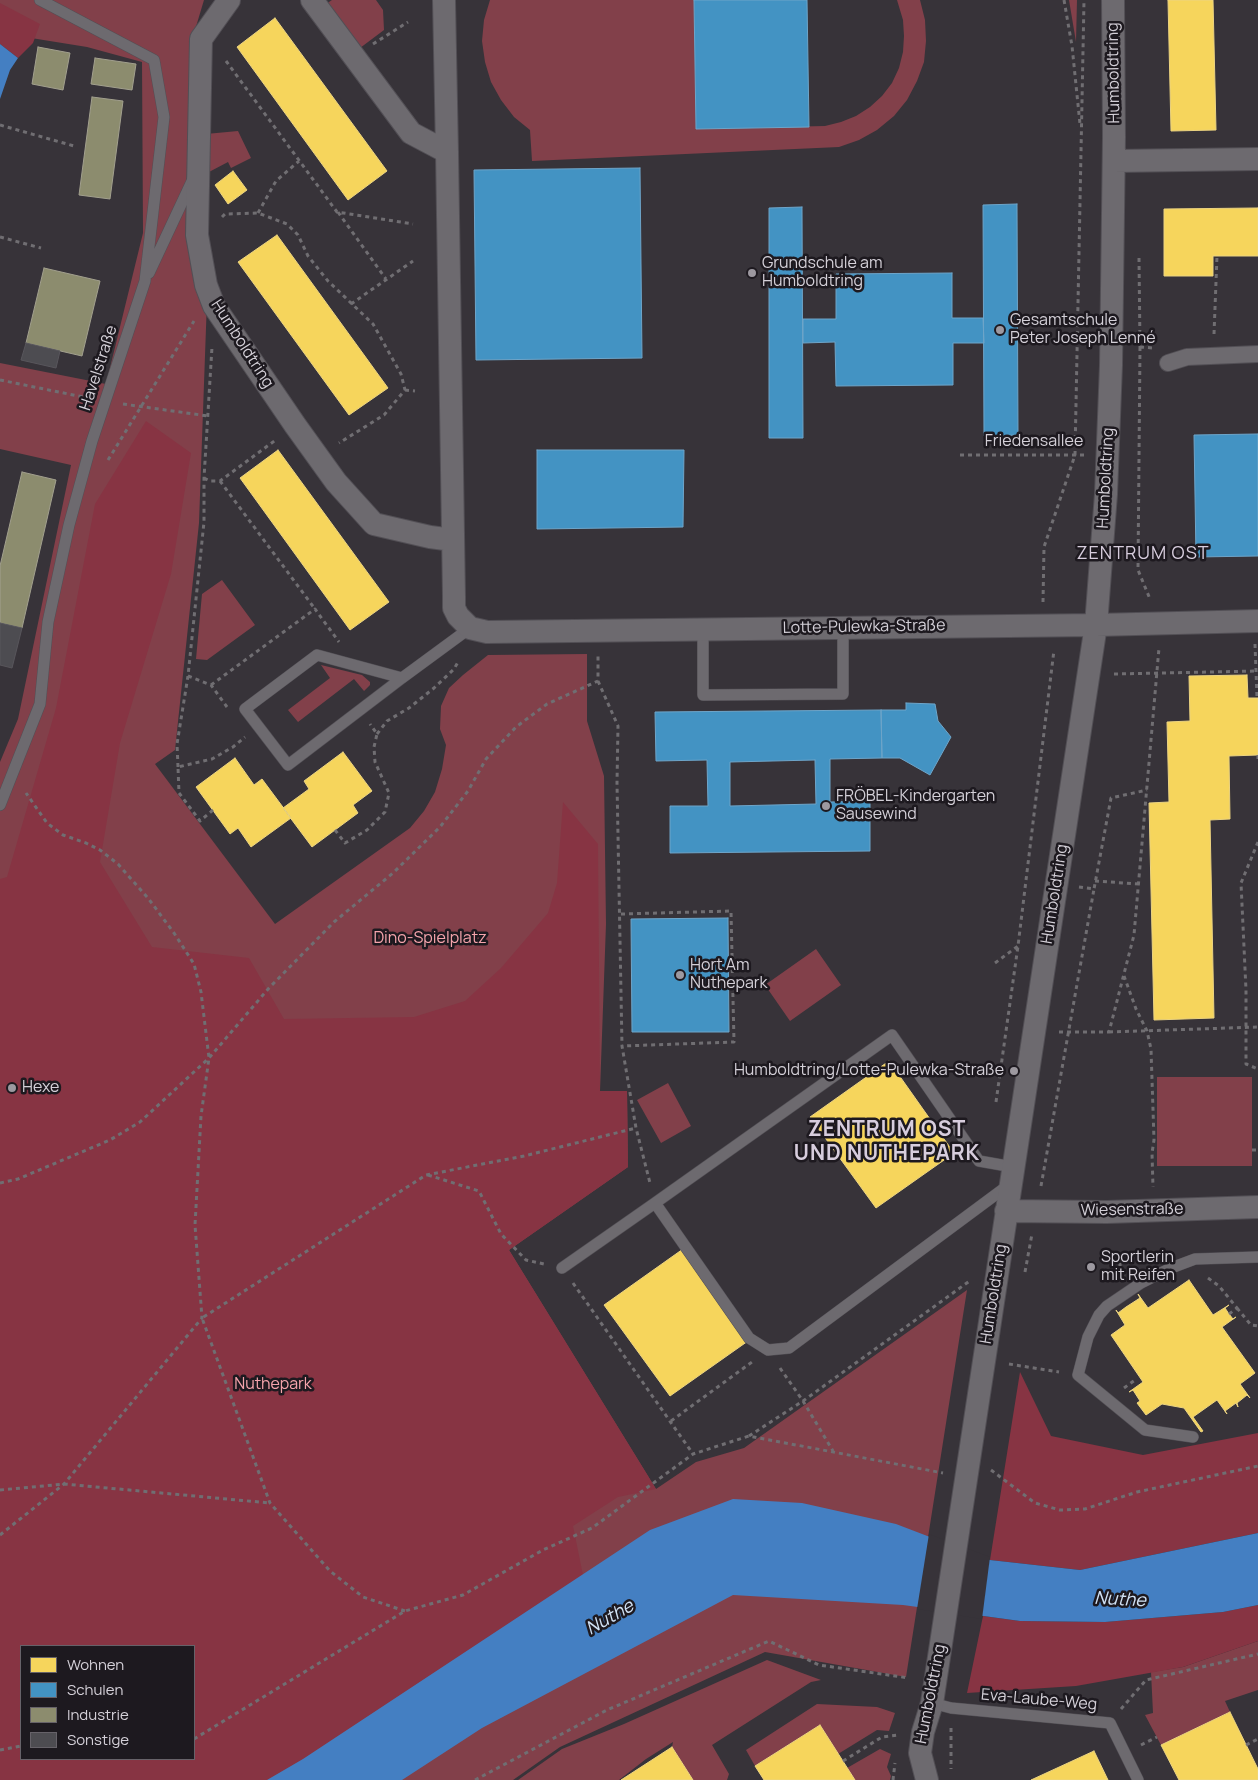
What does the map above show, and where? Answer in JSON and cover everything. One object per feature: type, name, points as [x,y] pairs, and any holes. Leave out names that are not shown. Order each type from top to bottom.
[{"type":"street","name":"Humboldtring","points":[[229,0],[201,39],[197,235],[206,285],[214,306],[295,426],[336,482],[374,524],[430,537],[453,540]]},
{"type":"street","points":[[312,0],[410,133],[447,152]]},
{"type":"street","points":[[444,0],[454,608],[458,616],[470,628]]},
{"type":"street","name":"Humboldtring","points":[[928,1780],[920,1753],[923,1732],[942,1706],[943,1634],[957,1533],[1096,625],[1108,455],[1114,161],[1112,0]]},
{"type":"street","points":[[1114,161],[1258,159]]},
{"type":"street","points":[[1168,363],[1187,356],[1258,354]]},
{"type":"street","name":"Lotte-Pulewka-Straße","points":[[470,628],[487,632],[1096,625],[1256,621]]},
{"type":"street","name":"Wiesenstraße","points":[[1006,1211],[1258,1207]]},
{"type":"lane","name":"Havelstraße","points":[[0,805],[40,704],[48,622],[69,526],[92,441],[145,281],[164,117],[154,60],[40,0]]},
{"type":"lane","points":[[145,281],[198,166]]},
{"type":"lane","points":[[402,678],[317,655],[246,709],[288,765],[470,628]]},
{"type":"lane","points":[[703,630],[703,695],[843,694],[843,628]]},
{"type":"lane","points":[[562,1268],[892,1036],[979,1161],[1012,1176],[789,1348],[768,1350],[749,1338],[655,1203]]},
{"type":"lane","points":[[1193,1437],[1145,1430],[1078,1375],[1088,1337],[1107,1306],[1141,1283],[1171,1268],[1195,1259],[1258,1257]]},
{"type":"lane","name":"Eva-Laube-Weg","points":[[942,1706],[1110,1723],[1138,1780]]},
{"type":"path","points":[[1064,0],[1072,46],[1082,139]]},
{"type":"path","points":[[996,1104],[1019,936],[1054,647],[1044,641],[1044,547],[1075,454],[1084,0]]},
{"type":"path","points":[[354,56],[408,22]]},
{"type":"path","points":[[206,34],[386,279]]},
{"type":"path","points":[[0,125],[74,146]]},
{"type":"path","points":[[258,213],[276,181],[299,161]]},
{"type":"path","points":[[337,212],[413,224]]},
{"type":"path","points":[[197,235],[225,214],[258,213],[287,224],[298,235],[308,256],[328,281],[373,324],[401,374],[405,390]]},
{"type":"path","points":[[0,237],[41,248]]},
{"type":"path","points":[[1214,355],[1217,256]]},
{"type":"path","points":[[351,304],[413,261]]},
{"type":"path","points":[[104,466],[195,320],[214,306]]},
{"type":"path","points":[[212,346],[204,478],[204,522],[188,676],[177,744],[179,793],[200,820],[213,810]]},
{"type":"path","points":[[1109,1032],[1134,936],[1161,623],[1138,570],[1140,347]]},
{"type":"path","points":[[0,380],[105,402],[208,416]]},
{"type":"path","points":[[405,390],[415,391]]},
{"type":"path","points":[[317,456],[384,415],[405,390]]},
{"type":"path","points":[[204,478],[210,481],[220,481],[295,426]]},
{"type":"path","name":"Friedensallee","points":[[960,455],[1108,455]]},
{"type":"path","points":[[220,481],[341,645],[336,660]]},
{"type":"path","points":[[188,676],[211,685],[315,609]]},
{"type":"path","points":[[1256,621],[1257,698]]},
{"type":"path","points":[[598,631],[598,681],[618,726],[617,783],[621,914],[622,1046],[636,1128],[655,1203]]},
{"type":"path","points":[[1088,674],[1256,671]]},
{"type":"path","points":[[0,1183],[18,1178],[110,1140],[140,1122],[209,1058],[269,988],[334,922],[393,873],[440,827],[468,791],[486,759],[510,732],[548,704],[598,681]]},
{"type":"path","points":[[335,830],[345,843],[354,839],[382,816],[388,802],[389,793],[375,762],[375,739],[378,734],[360,710]]},
{"type":"path","points":[[178,767],[212,759],[234,747],[248,735]]},
{"type":"path","points":[[1258,756],[1258,762]]},
{"type":"path","points":[[12,774],[47,823],[63,835],[100,850],[118,864],[148,898],[194,964],[201,992],[209,1058],[201,1116],[195,1225],[202,1318],[270,1503],[330,1571],[363,1597],[405,1611]]},
{"type":"path","points":[[1037,1211],[1111,798],[1147,790]]},
{"type":"path","points":[[1258,842],[1241,883],[1246,1064],[1258,1069]]},
{"type":"path","points":[[1095,881],[1139,884]]},
{"type":"path","points":[[1056,883],[1094,889]]},
{"type":"path","points":[[621,914],[731,912],[734,1042],[622,1046]]},
{"type":"path","points":[[1124,976],[1136,1009],[1147,1031],[1151,1049],[1154,1210]]},
{"type":"path","points":[[1034,1032],[1109,1032],[1258,1027]]},
{"type":"path","points":[[0,1535],[64,1484],[202,1318],[426,1175],[524,1156],[636,1128]]},
{"type":"path","points":[[1252,1150],[1258,1150]]},
{"type":"path","points":[[426,1175],[479,1191],[501,1234],[526,1260],[562,1268],[693,1454]]},
{"type":"path","points":[[195,1738],[405,1611],[463,1595],[542,1550],[592,1528],[693,1454],[749,1436],[804,1401],[973,1278],[998,1263]]},
{"type":"path","points":[[1207,1278],[1219,1286],[1251,1325],[1258,1326]]},
{"type":"path","points":[[1229,1314],[1237,1308]]},
{"type":"path","points":[[671,1421],[768,1350],[804,1401],[833,1452]]},
{"type":"path","points":[[749,1436],[948,1474]]},
{"type":"path","points":[[989,1469],[1035,1503],[1060,1510],[1085,1510],[1138,1492],[1258,1466]]},
{"type":"path","points":[[0,1490],[64,1484],[270,1503]]},
{"type":"path","points":[[475,1780],[606,1710],[769,1641],[819,1665],[910,1678]]},
{"type":"path","points":[[1110,1723],[1146,1680],[1258,1654]]},
{"type":"path","points":[[942,1706],[951,1771]]},
{"type":"path","points":[[843,1761],[882,1737],[898,1735]]},
{"type":"path","points":[[1246,1745],[1258,1739]]},
{"type":"path","points":[[0,1750],[20,1746]]},
{"type":"green space","name":"Nuthepark","points":[[0,0],[204,0],[195,30],[207,300],[199,523],[175,750],[155,764],[275,924],[410,828],[424,811],[435,792],[442,769],[446,745],[440,729],[441,706],[449,688],[463,675],[488,655],[587,654],[587,721],[604,776],[606,924],[600,1091],[627,1091],[628,1167],[509,1250],[656,1489],[696,1462],[744,1448],[967,1290],[906,1677],[765,1652],[560,1747],[513,1780],[0,1780],[0,762],[18,719],[71,465],[0,449],[0,363],[106,384],[143,233],[142,62],[87,47],[0,33]]},
{"type":"green space","points":[[332,0],[376,0],[383,10],[384,30],[360,48],[326,4]]},
{"type":"green space","points":[[490,0],[694,0],[696,129],[825,126],[856,116],[882,96],[892,83],[899,68],[904,36],[903,20],[897,0],[920,0],[925,20],[924,62],[907,100],[894,116],[877,130],[859,140],[839,147],[532,161],[530,130],[514,117],[501,100],[491,82],[485,62],[482,41],[484,20]]},
{"type":"green space","points":[[1069,0],[1077,0],[1076,42]]},
{"type":"green space","points":[[0,3],[40,24],[33,43],[18,58],[0,44]]},
{"type":"green space","points":[[238,131],[251,158],[231,168],[228,162],[209,172],[206,134]]},
{"type":"green space","name":"Nuthepark","points":[[146,421],[191,453],[171,574],[120,743],[100,862],[152,947],[249,958],[284,1019],[414,1017],[465,1001],[501,968],[548,913],[557,883],[563,802],[598,844],[600,1091],[627,1091],[628,1167],[509,1250],[656,1489],[618,1497],[573,1526],[583,1575],[303,1759],[267,1780],[0,1780],[0,879],[7,877],[56,708],[95,504]]},
{"type":"green space","points":[[222,580],[255,625],[207,660],[196,659],[202,594]]},
{"type":"green space","points":[[321,665],[362,675],[370,682],[370,685],[364,691],[354,679],[298,722],[288,710],[330,678]]},
{"type":"green space","points":[[816,949],[841,985],[790,1021],[765,985]]},
{"type":"green space","points":[[1157,1077],[1252,1077],[1252,1166],[1157,1166]]},
{"type":"green space","points":[[668,1083],[691,1126],[661,1143],[637,1100]]},
{"type":"green space","points":[[1020,1372],[1051,1436],[1143,1455],[1258,1433],[1258,1533],[1080,1570],[990,1560]]},
{"type":"green space","points":[[1258,1605],[1258,1641],[1183,1667],[1076,1686],[967,1693],[983,1616],[1020,1621],[1105,1622],[1223,1612]]},
{"type":"green space","points":[[1258,1641],[1258,1690],[1225,1701],[1230,1712],[1161,1745],[1145,1715],[1153,1713],[1151,1672],[1183,1667]]},
{"type":"green space","points":[[767,1660],[821,1680],[811,1682],[712,1745],[729,1774],[727,1780],[693,1780],[672,1747],[673,1742],[646,1759],[619,1780],[518,1780],[562,1749],[624,1724]]},
{"type":"green space","points":[[817,1704],[877,1707],[895,1713],[889,1731],[877,1730],[838,1754],[820,1725],[755,1766],[746,1750]]},
{"type":"green space","points":[[880,1749],[891,1754],[887,1767],[891,1776],[890,1780],[855,1780],[847,1768]]},
{"type":"water","points":[[0,44],[18,58],[10,70],[0,99]]},
{"type":"water","name":"Nuthe","points":[[733,1499],[802,1503],[896,1524],[990,1560],[1080,1570],[1258,1533],[1258,1605],[1223,1612],[1105,1622],[1020,1621],[903,1605],[733,1595],[482,1728],[402,1780],[267,1780],[303,1759],[650,1530]]},
{"type":"pier","points":[[929,1534],[990,1557],[982,1619],[917,1609]]},
{"type":"building: Wohnen","points":[[1168,0],[1213,0],[1216,130],[1171,131]]},
{"type":"building: Wohnen","points":[[275,18],[387,171],[348,200],[237,47]]},
{"type":"building: Wohnen","points":[[233,171],[247,190],[228,204],[215,185]]},
{"type":"building: Wohnen","points":[[1258,208],[1258,256],[1213,256],[1213,276],[1164,276],[1164,209]]},
{"type":"building: Wohnen","points":[[277,235],[388,388],[349,415],[238,262]]},
{"type":"building: Wohnen","points":[[278,450],[389,602],[350,630],[240,478]]},
{"type":"building: Wohnen","points":[[1247,675],[1248,698],[1258,698],[1258,755],[1229,756],[1230,819],[1210,820],[1214,1018],[1154,1020],[1149,803],[1169,802],[1167,722],[1190,721],[1189,676]]},
{"type":"building: Wohnen","points":[[343,752],[372,791],[353,805],[358,813],[312,847],[283,808],[309,789],[304,781]]},
{"type":"building: Wohnen","points":[[235,758],[254,785],[262,779],[291,818],[251,847],[238,828],[230,834],[196,787]]},
{"type":"building: Wohnen","points":[[889,1061],[954,1153],[876,1208],[810,1117]]},
{"type":"building: Wohnen","points":[[683,1249],[748,1341],[670,1396],[604,1305]]},
{"type":"building: Wohnen","points":[[1189,1280],[1213,1315],[1229,1305],[1225,1308],[1233,1319],[1236,1317],[1222,1327],[1255,1373],[1240,1384],[1250,1398],[1247,1395],[1237,1403],[1238,1407],[1236,1403],[1225,1411],[1227,1414],[1217,1400],[1193,1417],[1203,1431],[1201,1432],[1184,1408],[1162,1404],[1146,1415],[1137,1403],[1140,1401],[1133,1390],[1129,1392],[1143,1382],[1111,1335],[1125,1325],[1116,1310],[1118,1313],[1140,1298],[1138,1294],[1148,1308]]},
{"type":"building: Wohnen","points":[[1230,1712],[1258,1769],[1258,1780],[1179,1780],[1161,1745]]},
{"type":"building: Wohnen","points":[[820,1725],[855,1780],[764,1780],[755,1766]]},
{"type":"building: Wohnen","points":[[672,1747],[693,1780],[621,1780]]},
{"type":"building: Wohnen","points":[[1094,1751],[1108,1780],[1031,1780]]},
{"type":"building: Schulen","points":[[694,0],[807,0],[809,127],[696,129]]},
{"type":"building: Schulen","points":[[640,168],[642,358],[476,360],[474,170]]},
{"type":"building: Schulen","name":"Gesamtschule Peter Joseph Lenné","points":[[1017,204],[1018,435],[984,436],[983,205]]},
{"type":"building: Schulen","points":[[802,207],[803,438],[769,438],[769,208]]},
{"type":"building: Schulen","points":[[952,273],[952,318],[983,318],[984,343],[953,343],[953,385],[836,386],[835,342],[803,343],[803,319],[836,319],[836,274]]},
{"type":"building: Schulen","points":[[1258,434],[1258,556],[1196,557],[1194,435]]},
{"type":"building: Schulen","points":[[537,450],[684,450],[683,527],[537,529]]},
{"type":"building: Schulen","points":[[906,703],[935,704],[938,721],[951,737],[930,775],[900,758],[882,758],[881,710],[906,710]]},
{"type":"building: Schulen","points":[[881,710],[882,758],[830,759],[830,802],[870,801],[870,851],[670,853],[670,806],[708,806],[707,760],[656,761],[655,712]],"holes":[[[815,760],[816,804],[730,806],[730,762]]]},
{"type":"building: Schulen","name":"Hort Am Nuthepark","points":[[728,918],[729,1032],[632,1032],[631,919]]},
{"type":"building: Industrie","points":[[38,47],[70,53],[63,90],[32,84]]},
{"type":"building: Industrie","points":[[95,58],[136,64],[132,90],[91,84]]},
{"type":"building: Industrie","points":[[92,97],[123,101],[110,199],[79,195]]},
{"type":"building: Industrie","points":[[44,268],[100,281],[82,356],[26,343]]},
{"type":"building: Industrie","points":[[22,472],[56,480],[22,628],[0,623],[0,566]]},
{"type":"building: Sonstige","points":[[26,343],[60,351],[56,368],[21,360]]},
{"type":"building: Sonstige","points":[[0,623],[22,628],[12,668],[0,665]]},
{"type":"place","name":"Grundschule am Humboldtring","points":[[752,273]]},
{"type":"place","name":"Gesamtschule Peter Joseph Lenné","points":[[1000,330]]},
{"type":"place","name":"FRÖBEL-Kindergarten Sausewind","points":[[826,806]]},
{"type":"place","name":"Hort Am Nuthepark","points":[[680,975]]},
{"type":"place","name":"Humboldtring/Lotte-Pulewka-Straße","points":[[1014,1071]]},
{"type":"place","name":"Hexe","points":[[12,1088]]},
{"type":"place","name":"Sportlerin mit Reifen","points":[[1091,1267]]},
{"type":"district","name":"ZENTRUM OST","points":[[1143,554]]},
{"type":"district","name":"ZENTRUM OST UND NUTHEPARK","points":[[887,1142]]},
{"type":"park label","name":"Dino-Spielplatz","points":[[430,939]]}]
